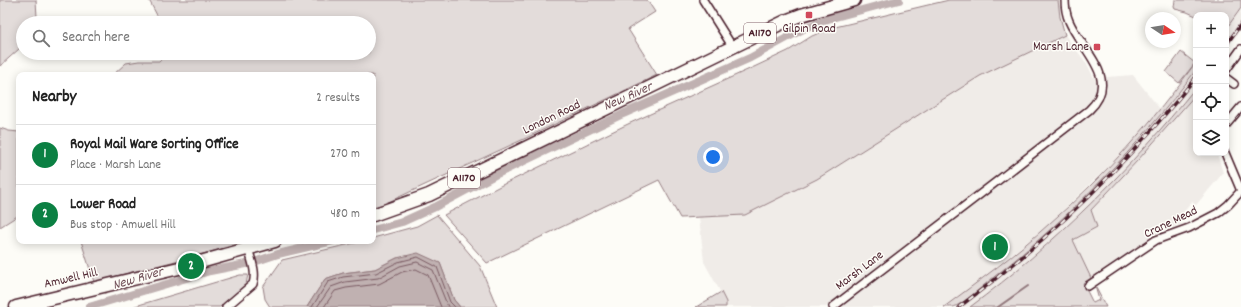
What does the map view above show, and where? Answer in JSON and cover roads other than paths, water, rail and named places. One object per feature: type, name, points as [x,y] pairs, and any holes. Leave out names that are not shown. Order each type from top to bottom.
[{"type":"main road","name":"London Road","points":[[376,214],[429,195],[732,46],[801,15],[854,0]]},
{"type":"main road","points":[[250,253],[269,244]]},
{"type":"main road","name":"Amwell Hill","points":[[16,307],[179,268],[250,253]]},
{"type":"street","points":[[703,0],[732,46]]},
{"type":"street","name":"Marsh Lane","points":[[833,307],[1089,110],[1098,101],[1102,87],[1099,70],[1069,22],[1065,0]]},
{"type":"street","points":[[1229,66],[1241,49]]},
{"type":"street","points":[[1229,80],[1234,84]]},
{"type":"street","points":[[1229,121],[1241,107]]},
{"type":"street","name":"Crane Mead","points":[[1088,286],[1156,240],[1189,228],[1218,213],[1228,205],[1241,191],[1226,156]]},
{"type":"street","points":[[226,307],[253,284],[255,279],[254,268],[250,253]]},
{"type":"water","points":[[418,253],[440,263],[454,300],[460,307],[307,307],[325,279],[343,273],[375,269],[397,258]]},
{"type":"waterway","name":"New River","points":[[376,229],[402,222],[435,207],[495,175],[623,114],[750,58],[807,27],[828,19],[899,0]]},
{"type":"waterway","name":"New River","points":[[89,307],[210,271],[251,263],[278,254],[320,244]]},
{"type":"waterway","points":[[998,307],[1028,286]]},
{"type":"railway","points":[[1229,41],[1241,24]]},
{"type":"railway","points":[[959,307],[1024,255],[1085,200],[1114,171],[1170,109],[1193,81]]},
{"type":"place","name":"Gilpin Road","points":[[809,15]]},
{"type":"place","name":"Marsh Lane","points":[[1097,47]]},
{"type":"place","name":"Royal Mail Ware Sorting Office","points":[[995,247]]},
{"type":"place","name":"Lower Road","points":[[191,266]]}]
